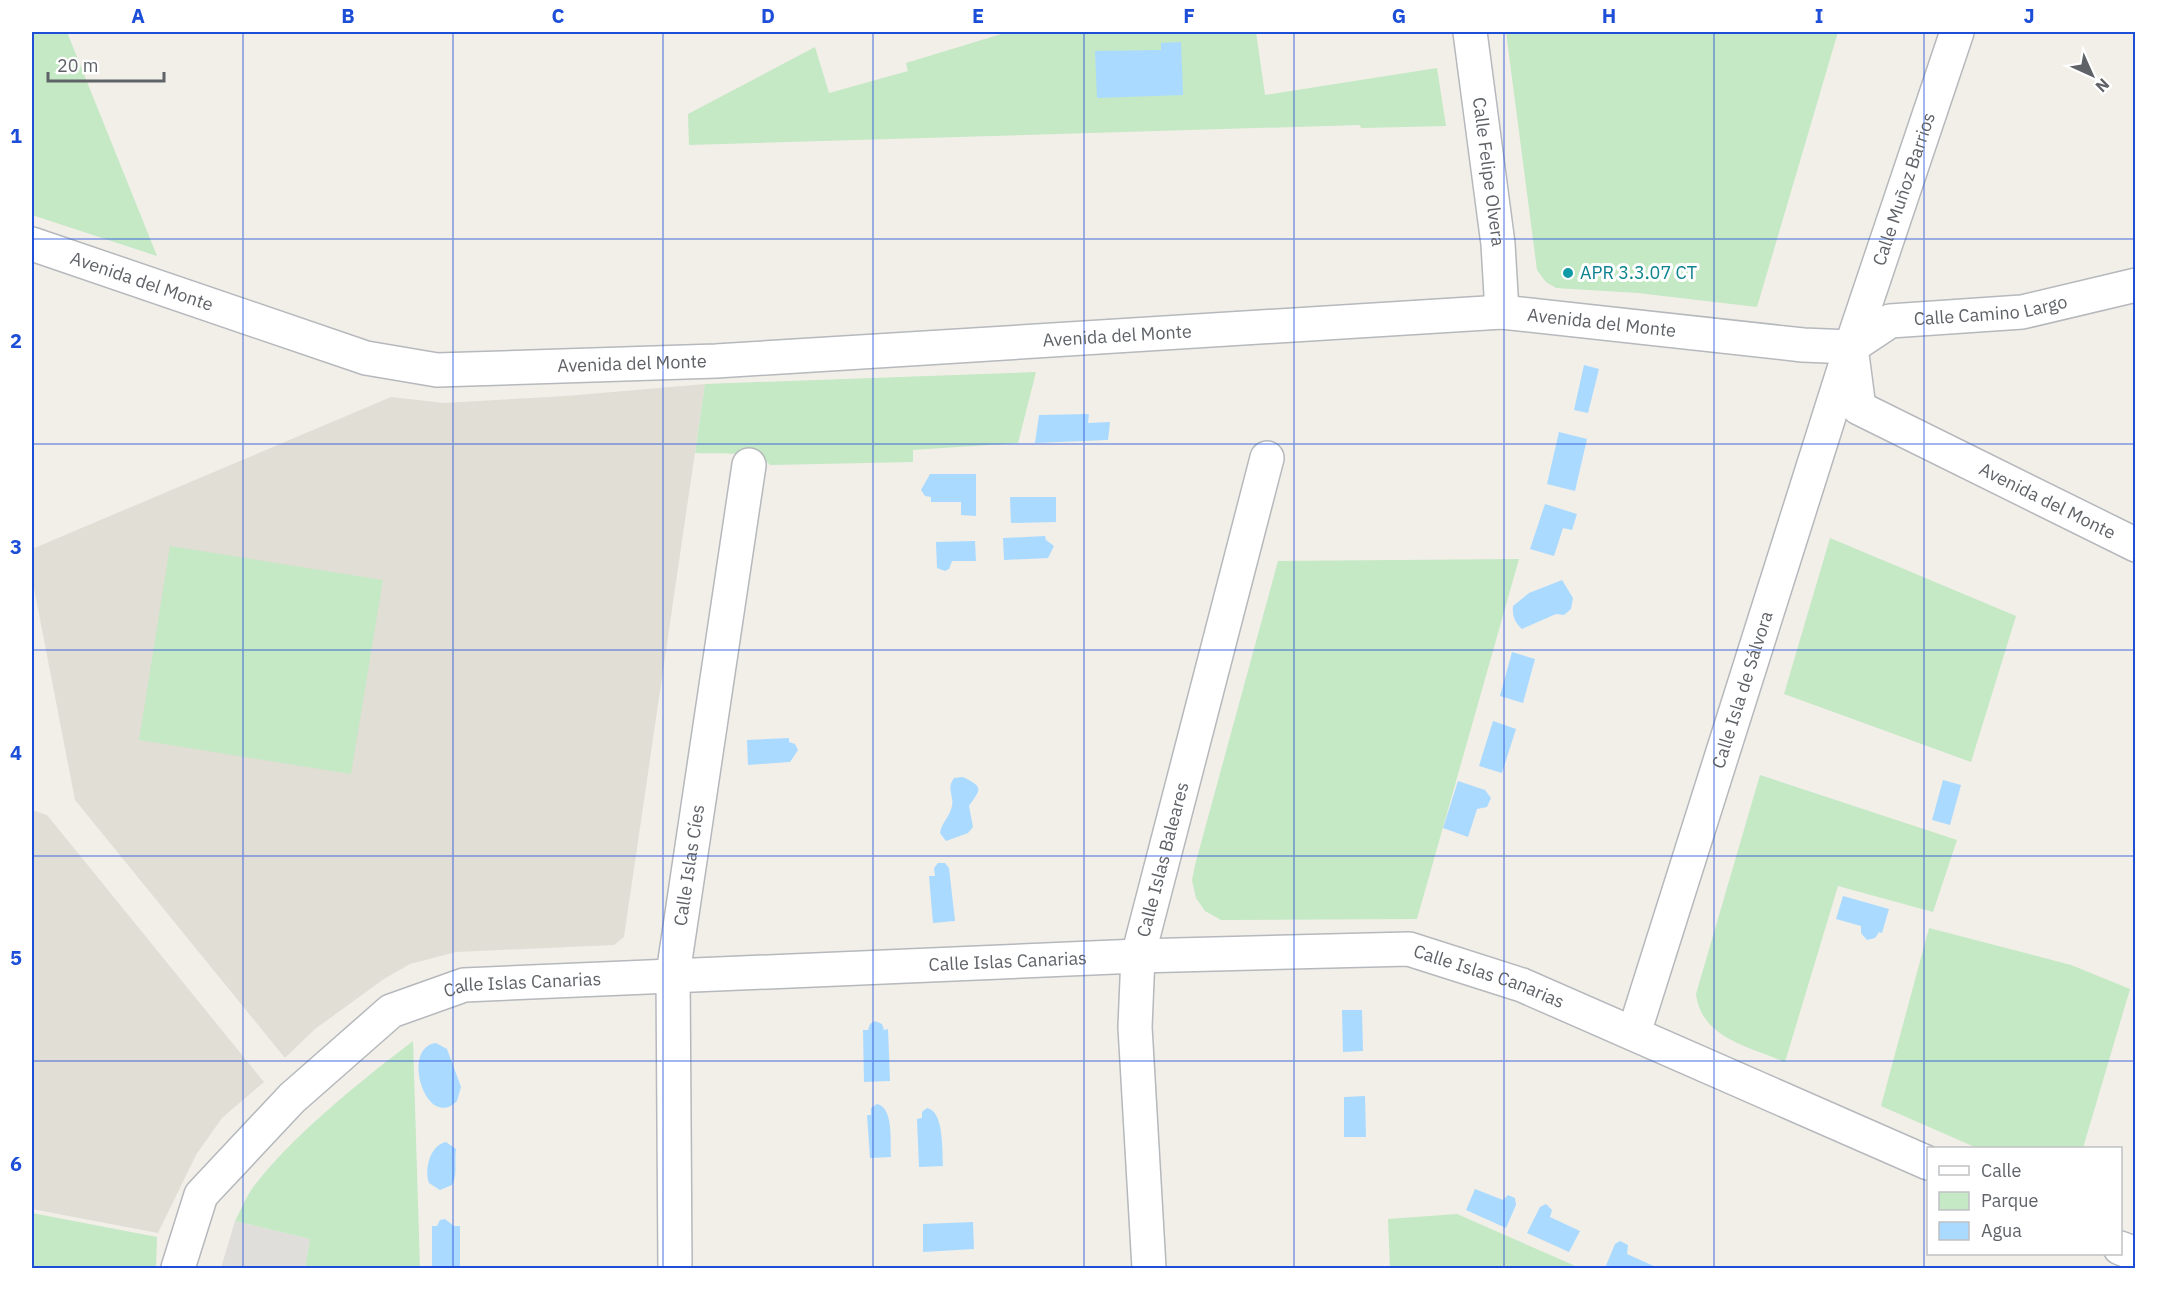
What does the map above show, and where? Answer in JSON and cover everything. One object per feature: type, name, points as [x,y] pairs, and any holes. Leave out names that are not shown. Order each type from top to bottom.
[{"type":"street","name":"Calle Felipe Olvera","points":[[1470,32],[1498,244],[1502,312]]},
{"type":"street","name":"Calle Muñoz Barrios","points":[[1851,347],[1957,32]]},
{"type":"street","name":"Avenida del Monte","points":[[32,244],[366,358],[437,370],[716,361],[1502,312],[1803,345],[1851,347],[1859,408],[2136,545]]},
{"type":"street","name":"Calle Camino Largo","points":[[1851,347],[1890,321],[2022,312],[2136,285]]},
{"type":"street","name":"Calle Isla de Sálvora","points":[[1634,1033],[1851,347]]},
{"type":"street","name":"Calle Islas Baleares","points":[[1149,1269],[1135,1027],[1138,956],[1267,458]]},
{"type":"street","name":"Calle Islas Cíes","points":[[675,1269],[673,975],[750,465]]},
{"type":"street","name":"Calle Islas Canarias","points":[[178,1269],[201,1196],[292,1098],[391,1011],[464,985],[1138,956],[1409,949],[1522,985],[1927,1162]]},
{"type":"street","points":[[2122,1248],[2136,1254]]},
{"type":"shaded area","points":[[705,384],[624,937],[614,945],[456,952],[410,964],[384,979],[315,1029],[285,1058],[75,800],[32,578],[32,549],[391,397],[444,403],[566,396]]},
{"type":"shaded area","points":[[32,810],[47,815],[264,1082],[222,1118],[196,1155],[158,1233],[32,1209]]},
{"type":"shaded area","points":[[235,1221],[310,1239],[305,1268],[221,1268]]},
{"type":"green space","points":[[32,32],[67,32],[157,256],[32,215]]},
{"type":"green space","points":[[1008,32],[1256,32],[1265,95],[1437,68],[1446,126],[1361,128],[1360,125],[689,145],[688,114],[815,47],[829,93],[908,71],[906,63]]},
{"type":"green space","points":[[1506,32],[1838,32],[1757,307],[1638,293],[1556,288],[1546,282],[1537,270]]},
{"type":"green space","points":[[1036,372],[1018,443],[913,450],[913,462],[770,465],[764,460],[746,455],[695,453],[705,384]]},
{"type":"green space","points":[[1830,538],[2016,616],[1971,762],[1784,694]]},
{"type":"green space","points":[[170,546],[383,580],[351,774],[139,740]]},
{"type":"green space","points":[[1519,559],[1417,919],[1221,920],[1205,911],[1196,898],[1192,880],[1195,865],[1278,561]]},
{"type":"green space","points":[[1760,775],[1957,840],[1933,912],[1838,886],[1785,1062],[1729,1039],[1717,1031],[1700,1009],[1696,994]]},
{"type":"green space","points":[[1929,928],[2071,965],[2130,989],[2083,1147],[1975,1147],[1881,1106]]},
{"type":"green space","points":[[413,1041],[420,1268],[305,1268],[310,1239],[235,1221],[254,1185],[274,1162],[352,1089]]},
{"type":"green space","points":[[32,1213],[157,1237],[156,1268],[32,1268]]},
{"type":"green space","points":[[1457,1214],[1580,1268],[1390,1268],[1388,1219]]},
{"type":"water","points":[[1181,42],[1183,95],[1097,98],[1095,51],[1161,50],[1161,43]]},
{"type":"water","points":[[1584,365],[1599,369],[1588,413],[1574,410]]},
{"type":"water","points":[[1089,414],[1088,423],[1110,422],[1108,440],[1035,443],[1039,415]]},
{"type":"water","points":[[1559,432],[1587,439],[1575,491],[1547,484]]},
{"type":"water","points":[[930,474],[976,474],[976,516],[961,515],[961,502],[931,502],[931,497],[925,496],[921,490]]},
{"type":"water","points":[[1010,497],[1056,497],[1056,522],[1011,523]]},
{"type":"water","points":[[1545,504],[1577,514],[1572,530],[1563,528],[1554,556],[1530,549]]},
{"type":"water","points":[[1045,536],[1046,540],[1054,546],[1048,558],[1004,560],[1003,538]]},
{"type":"water","points":[[975,541],[976,561],[952,561],[949,569],[945,571],[937,568],[936,542]]},
{"type":"water","points":[[1562,580],[1573,598],[1571,609],[1564,615],[1556,614],[1522,629],[1514,619],[1513,606],[1529,593]]},
{"type":"water","points":[[1512,652],[1535,659],[1523,703],[1500,696]]},
{"type":"water","points":[[1493,721],[1516,729],[1502,773],[1479,766]]},
{"type":"water","points":[[789,738],[789,742],[795,744],[798,750],[790,762],[748,765],[747,740]]},
{"type":"water","points":[[963,777],[975,784],[978,789],[969,806],[973,827],[968,833],[946,841],[940,833],[952,806],[951,785],[954,778]]},
{"type":"water","points":[[1943,780],[1961,785],[1950,825],[1932,820]]},
{"type":"water","points":[[1458,781],[1485,790],[1491,798],[1487,807],[1477,809],[1468,837],[1443,828]]},
{"type":"water","points":[[938,863],[945,863],[949,868],[955,921],[933,923],[929,876],[935,876],[934,868]]},
{"type":"water","points":[[1843,896],[1889,909],[1882,933],[1879,932],[1875,938],[1867,940],[1861,933],[1861,926],[1836,919]]},
{"type":"water","points":[[1342,1010],[1362,1010],[1363,1051],[1343,1052]]},
{"type":"water","points":[[875,1021],[882,1024],[884,1030],[888,1029],[890,1081],[864,1082],[863,1030],[868,1030],[870,1024]]},
{"type":"water","points":[[436,1043],[447,1049],[461,1087],[457,1101],[446,1108],[436,1106],[427,1097],[421,1085],[420,1058],[425,1048]]},
{"type":"water","points":[[1365,1096],[1366,1137],[1344,1137],[1344,1097]]},
{"type":"water","points":[[877,1104],[882,1107],[889,1118],[891,1157],[870,1158],[867,1115],[871,1115],[871,1108]]},
{"type":"water","points":[[927,1108],[937,1116],[939,1123],[943,1166],[919,1167],[917,1119],[922,1118],[922,1112]]},
{"type":"water","points":[[446,1142],[456,1149],[455,1177],[452,1185],[440,1190],[429,1183],[427,1172],[432,1153],[440,1144]]},
{"type":"water","points":[[1475,1189],[1503,1200],[1508,1195],[1515,1198],[1516,1205],[1506,1228],[1466,1210]]},
{"type":"water","points":[[1546,1204],[1552,1210],[1550,1217],[1580,1231],[1569,1252],[1527,1233],[1540,1207]]},
{"type":"water","points":[[445,1219],[454,1226],[460,1226],[460,1268],[432,1268],[432,1226],[437,1226],[440,1220]]},
{"type":"water","points":[[973,1222],[974,1249],[923,1252],[923,1224]]},
{"type":"water","points":[[1620,1241],[1628,1245],[1627,1254],[1658,1268],[1605,1268],[1615,1244]]},
{"type":"place","name":"APR 3.3.07 CT","points":[[1568,273]]}]
